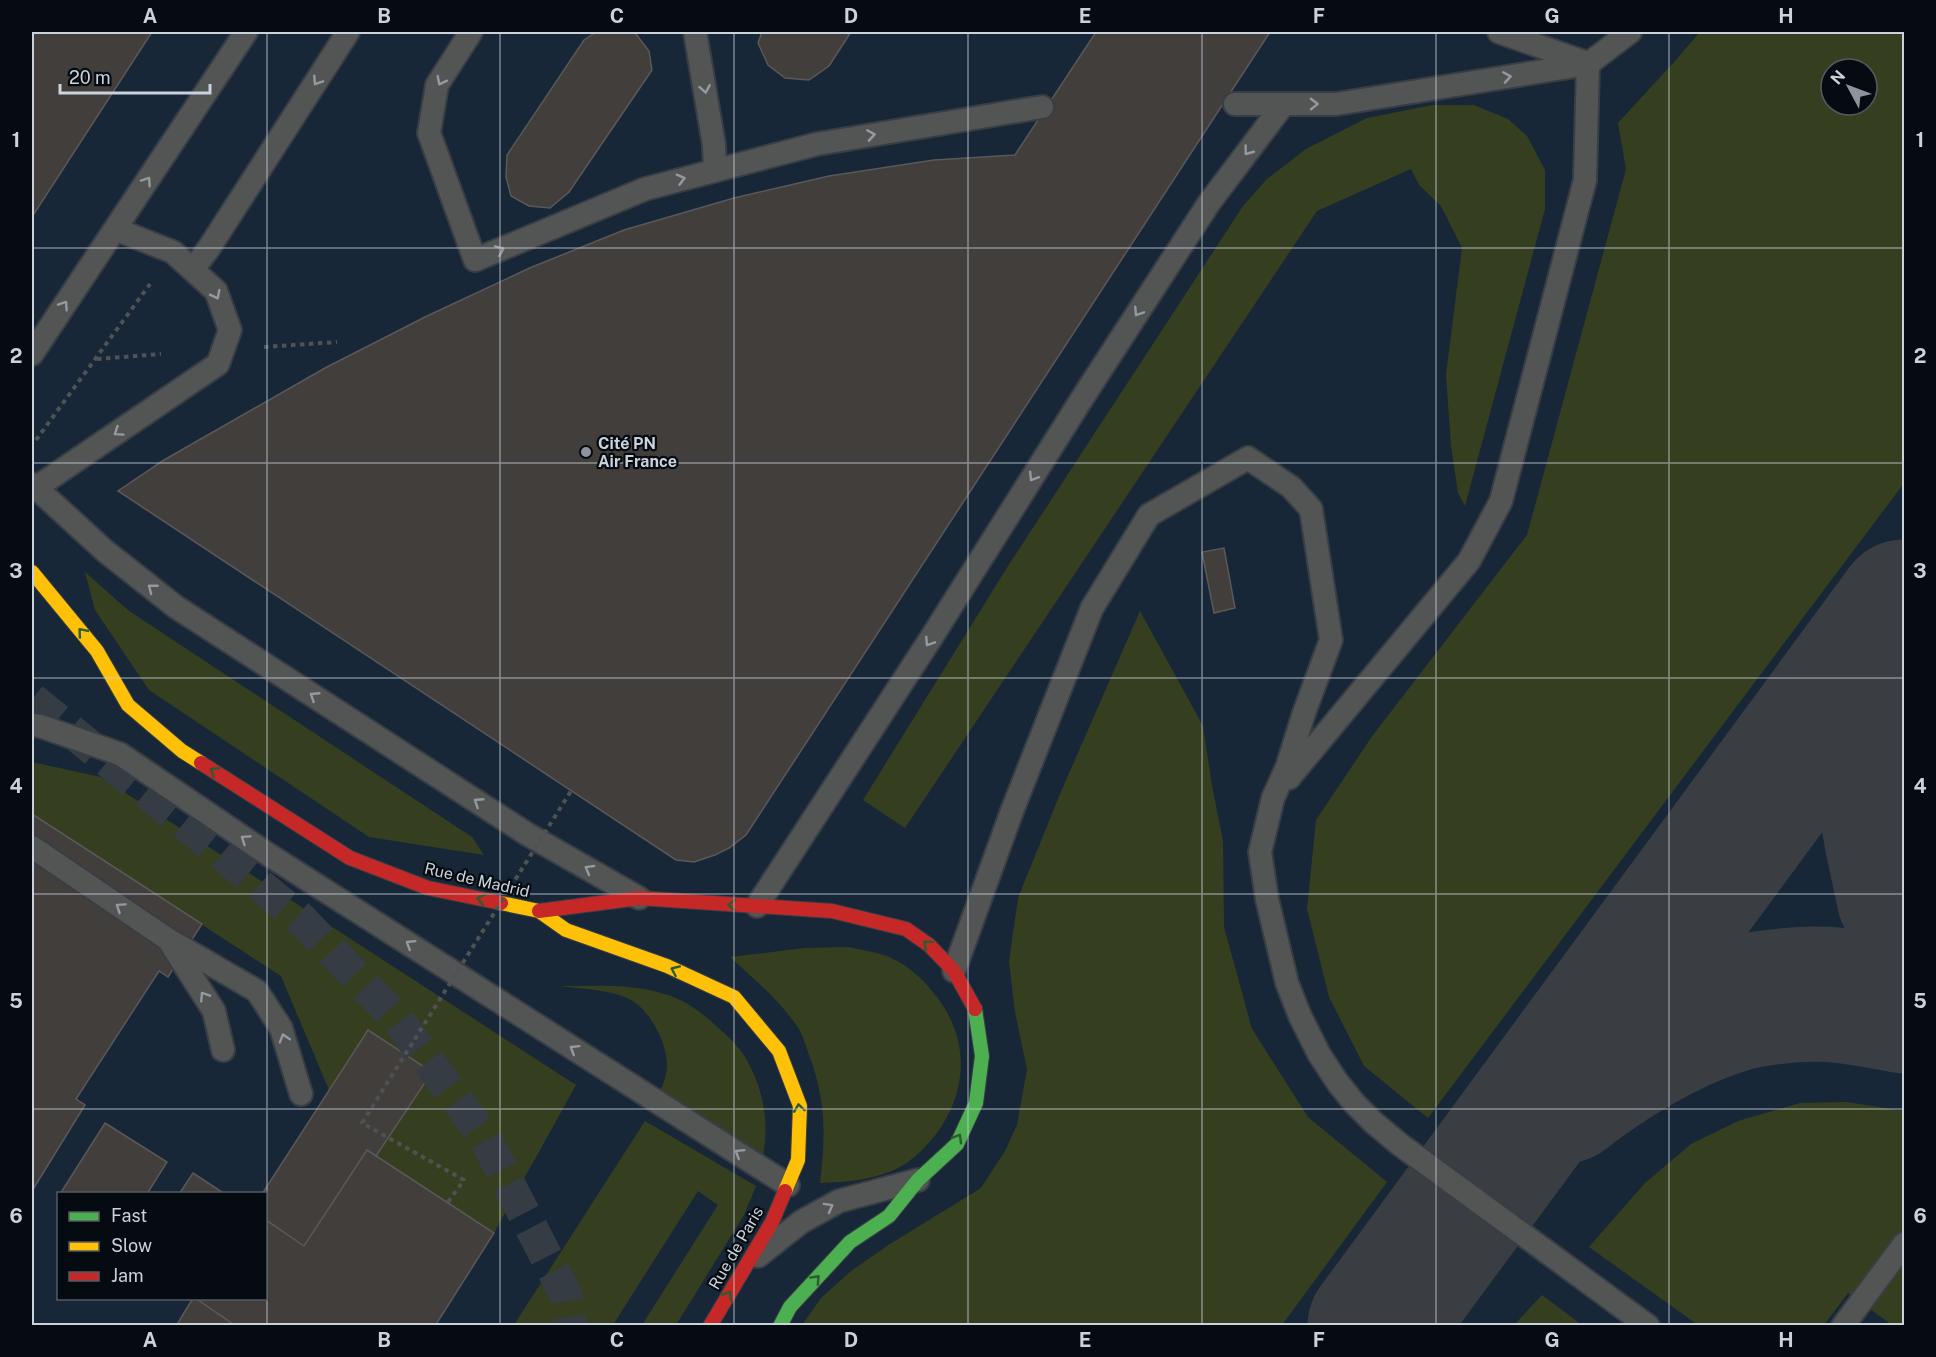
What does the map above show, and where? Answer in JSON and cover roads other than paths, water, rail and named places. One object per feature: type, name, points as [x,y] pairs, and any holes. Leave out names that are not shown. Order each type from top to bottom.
[{"type":"street","name":"Rue de Madrid","points":[[32,572],[97,651],[128,705],[182,751],[350,858],[428,888],[539,911],[566,930],[668,966],[734,997],[779,1051],[800,1106],[798,1160],[788,1185]]},
{"type":"street","points":[[539,911],[639,898],[832,911],[906,929],[929,945],[954,971],[975,1009],[982,1056],[976,1103],[957,1144],[918,1180],[889,1216],[850,1242],[790,1307],[780,1326]]},
{"type":"street","name":"Rue de Paris","points":[[710,1326],[772,1222],[788,1185]]},
{"type":"lane","points":[[32,354],[246,32]]},
{"type":"lane","points":[[193,268],[209,248],[348,32]]},
{"type":"lane","points":[[471,32],[437,85],[429,133],[475,260],[645,189],[715,170],[817,144],[1042,107]]},
{"type":"lane","points":[[695,32],[714,145],[715,170]]},
{"type":"lane","points":[[1499,32],[1588,64]]},
{"type":"lane","points":[[1235,104],[1336,104],[1588,64],[1630,32]]},
{"type":"lane","points":[[1274,798],[1469,561],[1501,501],[1585,180],[1588,64]]},
{"type":"lane","points":[[757,906],[1209,202],[1283,105]]},
{"type":"lane","points":[[115,229],[173,252],[193,268],[216,291],[230,330],[218,364],[34,485],[105,551],[176,607],[527,834],[639,898]]},
{"type":"lane","points":[[954,971],[1012,811],[1092,608],[1149,515],[1248,458],[1291,487],[1311,509],[1331,640],[1274,798],[1260,852],[1267,899],[1287,983],[1300,1016],[1318,1054],[1338,1083],[1373,1122],[1398,1143],[1648,1326]]},
{"type":"lane","points":[[32,725],[120,754],[269,855],[788,1185]]},
{"type":"lane","points":[[32,847],[169,940],[257,991],[281,1028],[301,1094]]},
{"type":"lane","points":[[169,940],[214,1011],[223,1050]]},
{"type":"lane","points":[[747,1264],[801,1222],[839,1201],[918,1180]]},
{"type":"lane","points":[[1843,1326],[1905,1244]]},
{"type":"tunnel","points":[[32,699],[300,918],[397,1019],[485,1138],[566,1295],[571,1326]]},
{"type":"place","name":"Cité PN Air France","points":[[586,452]]}]
